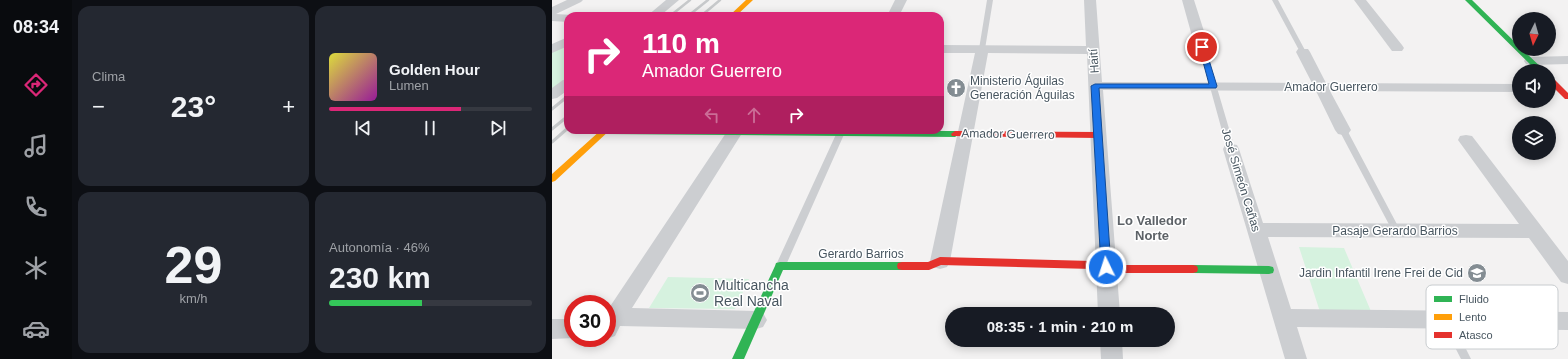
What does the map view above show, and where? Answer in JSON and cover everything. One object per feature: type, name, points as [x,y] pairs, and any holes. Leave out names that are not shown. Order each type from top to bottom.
[{"type":"street","points":[[552,10],[577,0]]},
{"type":"street","points":[[658,12],[673,0]]},
{"type":"street","points":[[736,12],[750,0]]},
{"type":"street","points":[[895,12],[901,0]]},
{"type":"street","name":"Haití","points":[[1090,0],[1109,307]]},
{"type":"street","name":"José Simeón Cañas","points":[[1188,0],[1202,47]]},
{"type":"street","points":[[1360,0],[1397,48]]},
{"type":"street","points":[[1468,0],[1534,64]]},
{"type":"street","points":[[552,17],[564,18]]},
{"type":"street","points":[[552,48],[564,43]]},
{"type":"street","points":[[944,49],[1093,50]]},
{"type":"street","points":[[982,49],[940,261],[1092,265],[1126,269],[1269,270]]},
{"type":"street","points":[[1303,52],[1343,130]]},
{"type":"street","points":[[1531,61],[1568,60]]},
{"type":"street","points":[[552,95],[564,86]]},
{"type":"street","name":"Amador Guerrero","points":[[1095,86],[1512,88]]},
{"type":"street","name":"Amador Guerrero","points":[[944,133],[1098,135]]},
{"type":"street","points":[[552,179],[602,134]]},
{"type":"street","points":[[616,315],[734,134]]},
{"type":"street","points":[[1466,140],[1567,274]]},
{"type":"street","name":"José Simeón Cañas","points":[[1231,149],[1296,359]]},
{"type":"street","name":"Pasaje Gerardo Barrios","points":[[1256,230],[1534,231]]},
{"type":"street","name":"Gerardo Barrios","points":[[780,266],[929,266],[940,261]]},
{"type":"street","points":[[738,359],[780,266]]},
{"type":"street","points":[[1284,318],[1426,320]]},
{"type":"street","points":[[616,323],[756,320]]},
{"type":"street","points":[[1558,321],[1568,321]]},
{"type":"street","points":[[552,329],[564,329]]},
{"type":"street","points":[[1111,347],[1112,359]]},
{"type":"lane","points":[[982,49],[990,0]]},
{"type":"lane","points":[[1275,0],[1303,52]]},
{"type":"lane","name":"José Simeón Cañas","points":[[1202,47],[1231,149]]},
{"type":"lane","points":[[1343,130],[1396,230]]},
{"type":"lane","points":[[780,266],[840,134]]},
{"type":"lane","points":[[1461,349],[1466,359]]},
{"type":"green space","points":[[564,46],[564,80],[552,89],[552,51]]},
{"type":"green space","points":[[1299,247],[1344,248],[1373,316],[1321,315]]},
{"type":"green space","name":"Multicancha Real Naval","points":[[668,277],[749,279],[735,309],[649,308]]},
{"type":"railway","points":[[675,12],[690,0]]},
{"type":"railway","points":[[693,12],[708,0]]},
{"type":"railway","points":[[706,12],[720,0]]},
{"type":"railway","points":[[552,109],[564,99]]},
{"type":"railway","points":[[552,129],[564,119]]},
{"type":"railway","points":[[552,142],[564,132]]},
{"type":"traffic: fast","points":[[1468,0],[1534,64]]},
{"type":"traffic: fast","points":[[944,134],[955,134]]},
{"type":"traffic: fast","points":[[738,359],[780,266],[902,266]]},
{"type":"traffic: fast","points":[[1193,269],[1269,270]]},
{"type":"traffic: slow","points":[[736,12],[750,0]]},
{"type":"traffic: slow","points":[[552,179],[602,134]]},
{"type":"traffic: jam","points":[[1556,86],[1568,97]]},
{"type":"traffic: jam","points":[[955,134],[1098,135]]},
{"type":"traffic: jam","points":[[902,266],[929,266],[940,261],[1092,265],[1126,269],[1193,269]]},
{"type":"place","name":"Ministerio Águilas Generación Águilas","points":[[956,88]]},
{"type":"place","name":"Jardin Infantil Irene Frei de Cid","points":[[1477,273]]},
{"type":"place","name":"Multicancha Real Naval","points":[[700,293]]},
{"type":"district","name":"Lo Valledor Norte","points":[[1152,228]]},
{"type":"route","points":[[1106,267],[1095,86],[1214,86],[1202,47]]}]
